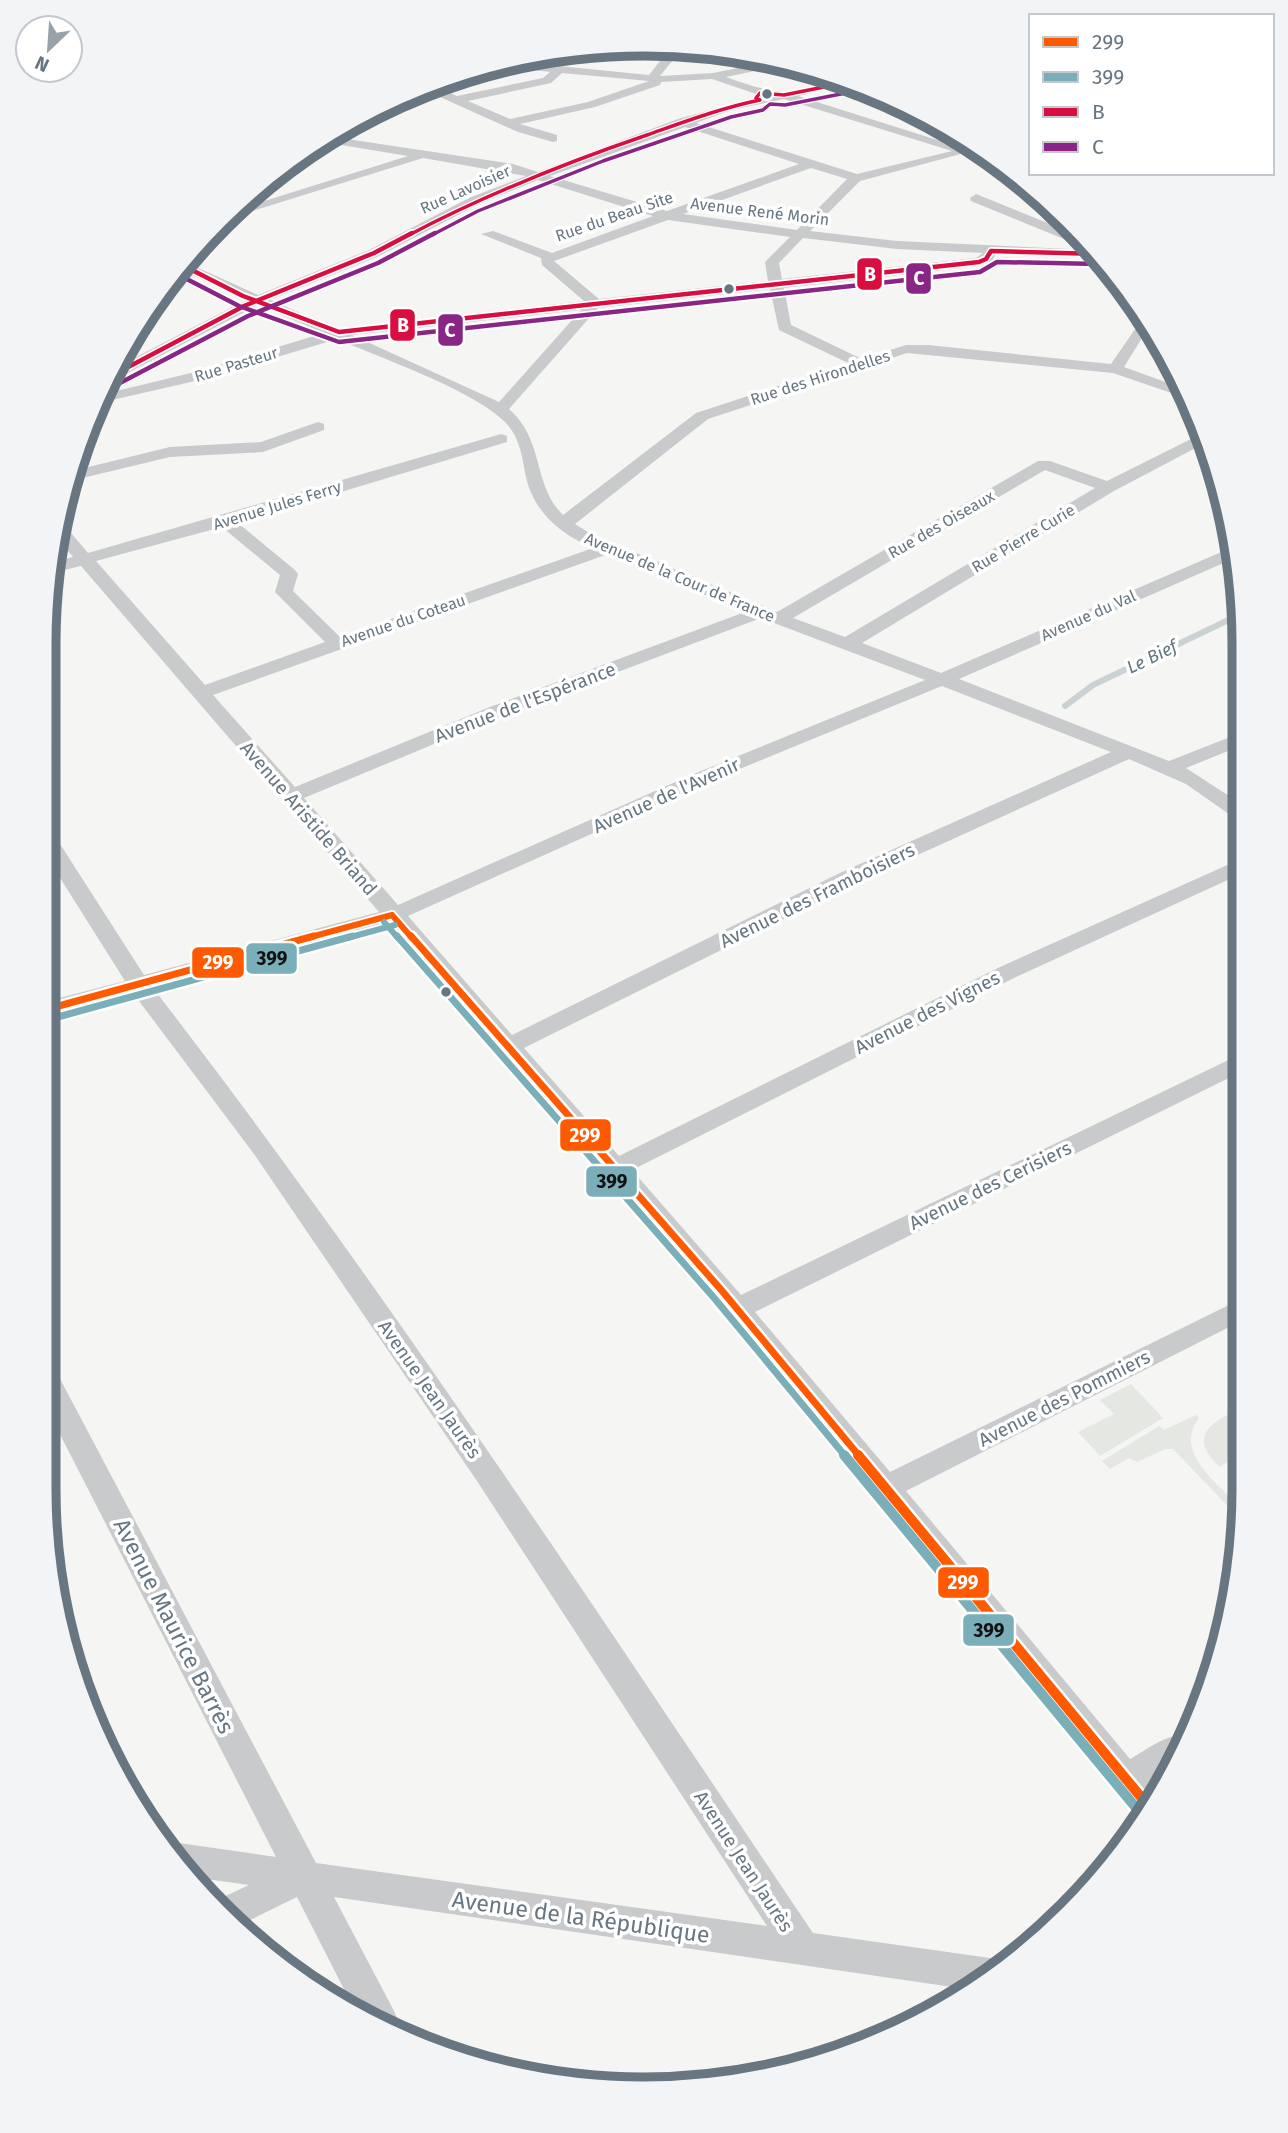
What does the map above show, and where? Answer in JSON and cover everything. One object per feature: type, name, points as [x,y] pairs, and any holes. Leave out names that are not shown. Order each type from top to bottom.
[{"type":"street","points":[[509,127],[648,86],[667,60],[658,56]]},
{"type":"street","points":[[540,65],[557,72],[656,78],[713,76],[759,67]]},
{"type":"street","points":[[459,99],[547,81],[557,72]]},
{"type":"street","points":[[713,76],[760,97]]},
{"type":"street","name":"Rue Lavoisier","points":[[125,369],[255,301],[374,253],[439,218],[540,175],[682,122],[760,97],[829,86]]},
{"type":"street","points":[[441,92],[509,127],[553,138]]},
{"type":"street","points":[[784,95],[963,150]]},
{"type":"street","points":[[682,122],[856,178]]},
{"type":"street","name":"Avenue René Morin","points":[[339,142],[540,175],[668,216],[796,234],[991,251],[1084,254]]},
{"type":"street","points":[[859,363],[784,327],[772,262],[796,234],[856,178],[965,151]]},
{"type":"street","points":[[247,211],[420,156]]},
{"type":"street","name":"Rue du Beau Site","points":[[595,303],[547,262],[551,257],[810,164]]},
{"type":"street","points":[[976,198],[1068,236]]},
{"type":"street","points":[[488,234],[551,257]]},
{"type":"street","name":"Rue Pasteur","points":[[111,397],[199,376],[339,332],[979,262],[986,259],[991,251]]},
{"type":"street","name":"Avenue de la Cour de France","points":[[191,270],[255,301],[339,332],[500,410],[521,433],[532,454],[542,500],[564,524],[606,548],[770,615],[1169,768],[1194,780],[1232,806]]},
{"type":"street","points":[[500,410],[595,303]]},
{"type":"street","points":[[1115,369],[1140,329]]},
{"type":"street","name":"Rue des Hirondelles","points":[[564,524],[692,421],[859,363],[920,348],[1115,369],[1174,390]]},
{"type":"street","points":[[81,474],[170,452],[262,447],[309,432],[318,426]]},
{"type":"street","name":"Avenue Jules Ferry","points":[[61,565],[225,522],[501,439]]},
{"type":"street","name":"Rue Pierre Curie","points":[[847,644],[1108,487],[1196,442]]},
{"type":"street","name":"Rue des Oiseaux","points":[[770,615],[1044,464],[1108,487]]},
{"type":"street","points":[[225,522],[281,565],[289,574],[284,592],[336,643]]},
{"type":"street","name":"Avenue Aristide Briand","points":[[66,537],[737,1309],[1143,1800]]},
{"type":"street","name":"Avenue du Coteau","points":[[200,693],[606,548]]},
{"type":"street","name":"Avenue du Val","points":[[942,680],[1225,556]]},
{"type":"street","name":"Avenue de l'Espérance","points":[[291,796],[497,711],[770,615]]},
{"type":"street","name":"Avenue de l'Avenir","points":[[56,1007],[392,915],[457,889],[696,780],[942,680]]},
{"type":"street","points":[[1169,768],[1232,742]]},
{"type":"street","name":"Avenue des Framboisiers","points":[[509,1046],[850,877],[1128,752]]},
{"type":"street","name":"Avenue Jean Jaurès","points":[[56,855],[139,985],[263,1148],[488,1473],[802,1948]]},
{"type":"street","name":"Avenue des Vignes","points":[[615,1168],[1008,972],[1232,870]]},
{"type":"street","name":"Avenue des Cerisiers","points":[[737,1309],[1232,1066]]},
{"type":"street","name":"Avenue des Pommiers","points":[[885,1488],[1232,1314]]},
{"type":"street","name":"Avenue Maurice Barrès","points":[[56,1398],[374,2011]]},
{"type":"street","points":[[1126,1779],[1168,1755]]},
{"type":"street","name":"Avenue de la République","points":[[189,1860],[977,1973]]},
{"type":"street","points":[[233,1910],[303,1877]]},
{"type":"shaded area","points":[[1131,1384],[1163,1418],[1100,1456],[1078,1432],[1114,1414],[1100,1400]]},
{"type":"shaded area","points":[[1232,1413],[1232,1458],[1220,1467],[1210,1456],[1204,1438],[1213,1424]]},
{"type":"shaded area","points":[[1196,1415],[1199,1418],[1192,1431],[1191,1443],[1195,1456],[1202,1468],[1232,1498],[1231,1510],[1173,1449],[1165,1449],[1137,1462],[1129,1458],[1110,1469],[1102,1461],[1159,1426],[1164,1430]]},
{"type":"waterway","name":"Le Bief","points":[[1065,706],[1093,685],[1231,619]]},
{"type":"transit line","name":"B","points":[[125,369],[244,306],[374,253],[474,201],[599,151],[728,107],[760,100],[756,98],[760,93],[784,95],[829,86]]},
{"type":"transit line","name":"C","points":[[118,384],[248,316],[378,263],[478,211],[603,161],[731,117],[763,110],[770,104],[785,105],[848,93]]},
{"type":"transit line","name":"B","points":[[191,270],[243,296],[339,332],[979,262],[986,259],[991,251],[1084,254]]},
{"type":"transit line","name":"C","points":[[185,278],[239,306],[339,342],[980,272],[997,262],[1092,264]]},
{"type":"transit line","name":"299","points":[[392,915],[723,1292],[1143,1800]]},
{"type":"transit line","name":"299","points":[[56,1007],[392,915]]},
{"type":"transit line","name":"399","points":[[384,922],[715,1299],[1137,1809]]},
{"type":"transit line","name":"399","points":[[56,1018],[395,925]]}]
